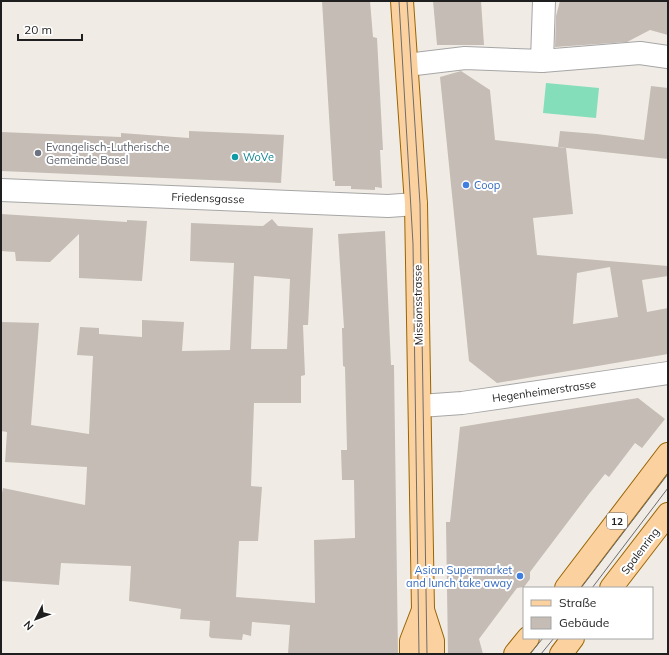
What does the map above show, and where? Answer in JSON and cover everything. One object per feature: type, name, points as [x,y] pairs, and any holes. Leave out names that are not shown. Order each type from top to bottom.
[{"type":"main road","name":"Missionsstrasse","points":[[402,1],[416,204],[423,610],[433,641],[433,654]]},
{"type":"main road","name":"12","points":[[567,587],[668,454]]},
{"type":"main road","name":"Spalenring","points":[[612,587],[668,514]]},
{"type":"main road","name":"Missionsstrasse","points":[[411,654],[411,641],[423,610]]},
{"type":"main road","points":[[515,654],[527,639]]},
{"type":"main road","points":[[561,654],[572,639]]},
{"type":"street","points":[[542,61],[544,1]]},
{"type":"street","points":[[407,65],[465,58],[542,61],[640,53],[668,57]]},
{"type":"street","name":"Friedensgasse","points":[[1,190],[388,206],[416,204]]},
{"type":"street","name":"Hegenheimerstrasse","points":[[420,406],[462,403],[668,372]]},
{"type":"green space","points":[[546,83],[599,88],[596,118],[543,113]]},
{"type":"building","points":[[322,1],[370,1],[373,37],[377,38],[383,150],[380,150],[382,188],[375,187],[375,190],[351,189],[351,186],[335,186],[335,181],[333,181]]},
{"type":"building","points":[[433,1],[481,1],[484,45],[437,45]]},
{"type":"building","points":[[560,1],[668,1],[668,35],[650,30],[627,42],[555,47],[556,16]]},
{"type":"building","points":[[461,71],[490,90],[495,140],[566,148],[573,214],[533,218],[537,255],[668,266],[668,276],[642,280],[647,312],[668,308],[668,354],[497,383],[469,361],[440,77]],"holes":[[[610,267],[618,317],[573,324],[577,273]]]},
{"type":"building","points":[[651,86],[668,88],[668,159],[558,147],[560,131],[644,140]]},
{"type":"building","points":[[189,131],[284,135],[281,183],[1,171],[1,132],[121,137],[121,133],[189,138]]},
{"type":"building","points":[[1,214],[127,222],[127,220],[147,221],[142,281],[79,278],[79,234],[50,262],[16,261],[15,252],[1,251]]},
{"type":"building","points":[[272,219],[278,226],[313,228],[308,325],[303,325],[305,375],[301,376],[301,403],[254,403],[251,486],[262,487],[258,541],[239,541],[236,597],[315,603],[314,540],[355,538],[354,480],[342,480],[341,450],[347,450],[345,367],[343,366],[342,328],[344,328],[338,234],[385,231],[391,365],[394,365],[398,654],[288,654],[290,625],[252,622],[251,636],[243,634],[242,640],[211,638],[209,636],[210,621],[180,619],[181,609],[129,601],[131,566],[61,563],[59,585],[1,581],[1,498],[3,488],[85,505],[87,467],[5,462],[7,432],[1,431],[1,322],[39,323],[31,425],[89,434],[93,356],[77,355],[80,327],[99,328],[99,334],[142,337],[142,320],[184,322],[182,351],[230,350],[234,263],[190,261],[191,223],[263,226]],"holes":[[[254,276],[290,279],[287,349],[251,349]]]},
{"type":"building","points":[[638,398],[665,419],[642,448],[635,443],[609,477],[605,474],[589,494],[530,572],[530,579],[524,587],[517,588],[479,639],[483,654],[448,654],[446,522],[450,522],[460,427]]},
{"type":"tram line","points":[[399,1],[413,244],[419,654]]},
{"type":"tram line","points":[[407,1],[420,204],[427,654]]},
{"type":"tram line","points":[[582,587],[668,474]]},
{"type":"tram line","points":[[593,587],[668,488]]},
{"type":"tram line","points":[[530,654],[542,639]]},
{"type":"tram line","points":[[541,654],[553,639]]},
{"type":"place","name":"Evangelisch-Lutherische Gemeinde Basel","points":[[38,153]]},
{"type":"place","name":"WoVe","points":[[235,157]]},
{"type":"place","name":"Coop","points":[[466,185]]},
{"type":"place","name":"Asian Supermarket and lunch take away","points":[[520,576]]}]
